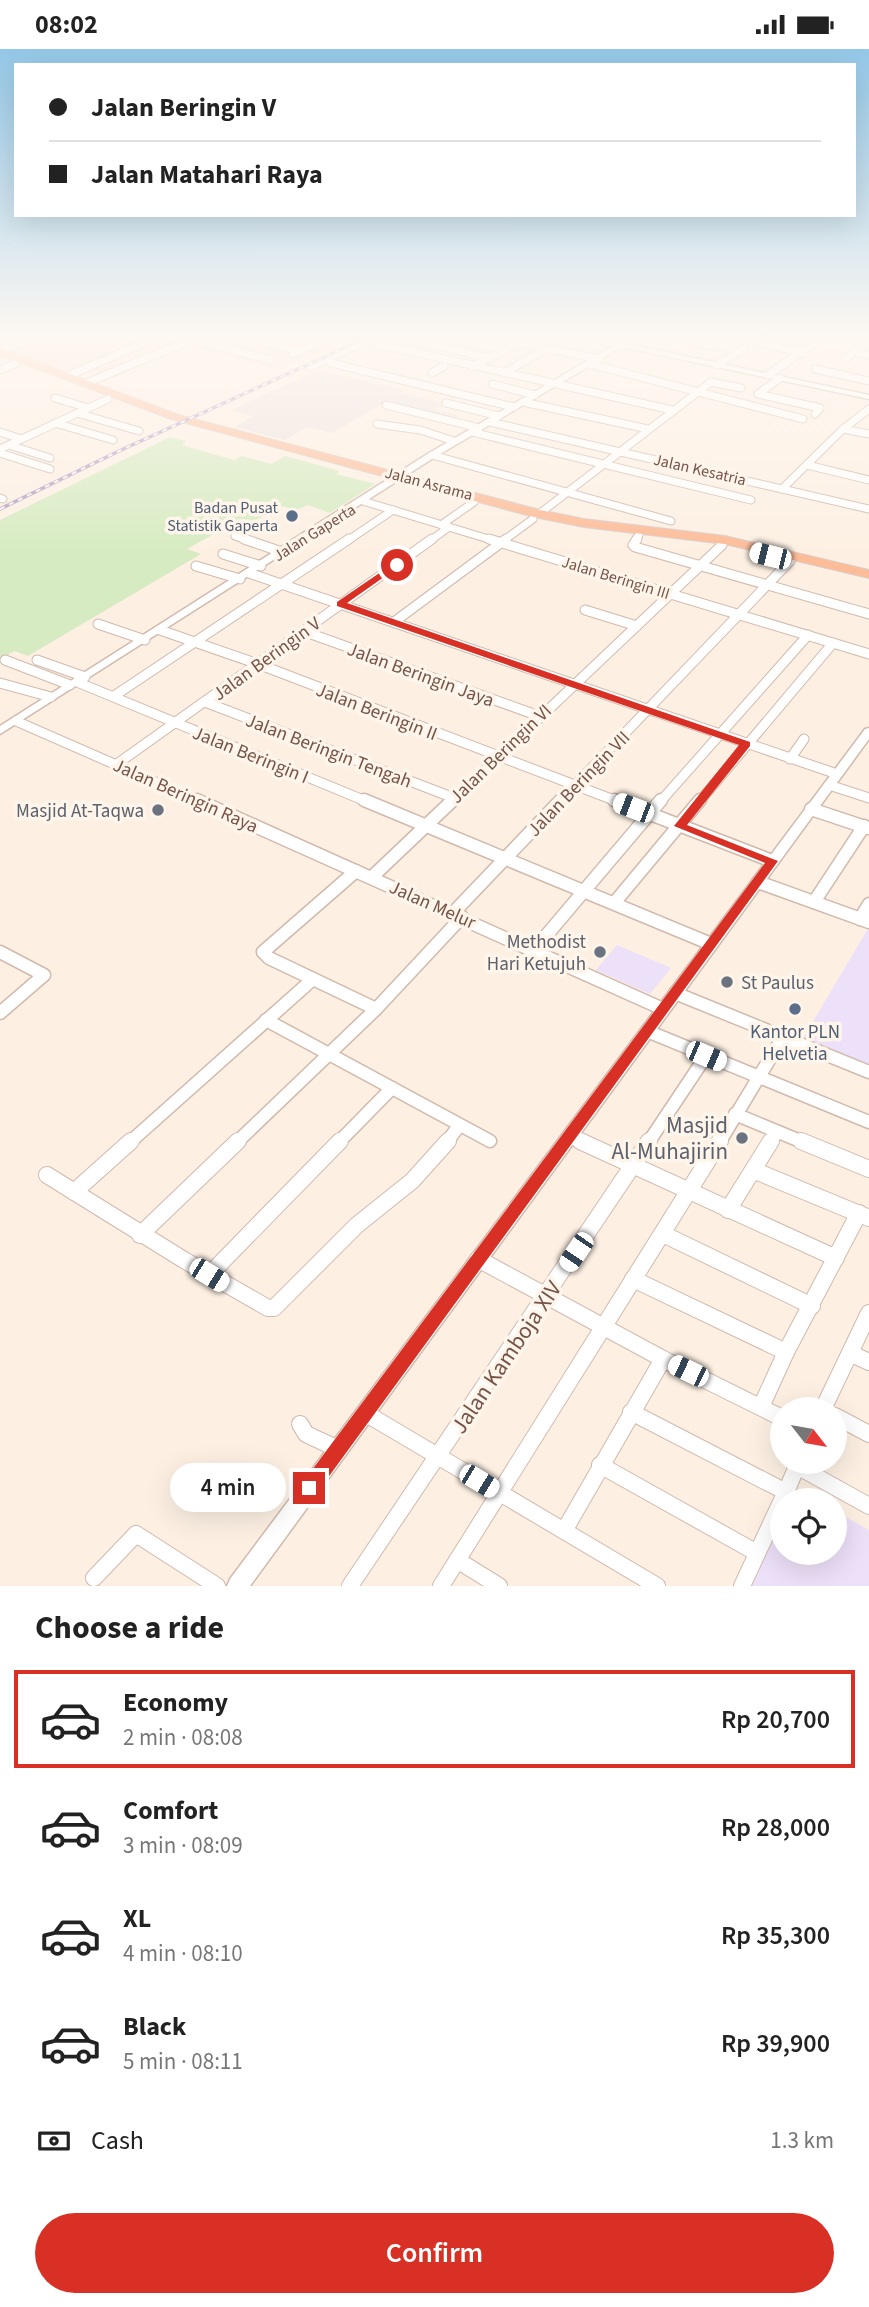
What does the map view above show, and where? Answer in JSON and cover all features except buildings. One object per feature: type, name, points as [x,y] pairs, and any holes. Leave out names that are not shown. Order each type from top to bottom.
[{"type":"highway","name":"Jalan Asrama","points":[[143,411],[185,425],[398,478],[474,502],[536,516],[725,540],[869,574]]},
{"type":"highway","name":"Jalan Asrama","points":[[159,411],[573,527],[722,545],[869,580]]},
{"type":"street","points":[[0,451],[82,411]]},
{"type":"street","points":[[407,411],[603,464],[751,500]]},
{"type":"street","points":[[478,411],[499,416]]},
{"type":"street","name":"Jalan Gaperta","points":[[0,731],[451,443],[508,411]]},
{"type":"street","points":[[563,411],[648,429]]},
{"type":"street","points":[[394,622],[671,411]]},
{"type":"street","points":[[772,411],[803,419]]},
{"type":"street","points":[[815,414],[818,411]]},
{"type":"street","points":[[782,489],[843,429],[867,411]]},
{"type":"street","points":[[77,413],[139,431]]},
{"type":"street","name":"Jalan Kesatria","points":[[489,422],[869,509]]},
{"type":"street","points":[[55,423],[113,440]]},
{"type":"street","points":[[377,424],[412,428],[451,443]]},
{"type":"street","points":[[843,429],[869,434]]},
{"type":"street","points":[[0,432],[21,439]]},
{"type":"street","points":[[9,445],[50,458]]},
{"type":"street","points":[[0,451],[50,470]]},
{"type":"street","points":[[432,455],[671,521]]},
{"type":"street","points":[[807,465],[869,479]]},
{"type":"street","points":[[655,485],[663,477]]},
{"type":"street","name":"Jalan Beringin III","points":[[363,501],[869,654]]},
{"type":"street","name":"Jalan Beringin V","points":[[117,764],[340,604],[474,502]]},
{"type":"street","points":[[114,696],[393,510]]},
{"type":"street","points":[[639,535],[633,545],[635,547],[869,614]]},
{"type":"street","points":[[235,536],[282,552]]},
{"type":"street","name":"Jalan Beringin VI","points":[[372,877],[539,716],[673,595],[722,545]]},
{"type":"street","points":[[223,554],[261,566]]},
{"type":"street","name":"Jalan Beringin VII","points":[[140,1235],[376,1009],[506,858],[790,561]]},
{"type":"street","points":[[196,566],[281,584],[574,684],[790,759],[869,798]]},
{"type":"street","points":[[585,610],[637,626]]},
{"type":"street","points":[[98,624],[145,640]]},
{"type":"street","name":"Jalan Beringin II","points":[[160,630],[258,664],[496,758],[772,861]]},
{"type":"street","name":"Jalan Beringin Jaya","points":[[303,631],[539,716]]},
{"type":"street","points":[[534,950],[718,734],[808,635]]},
{"type":"street","points":[[615,902],[833,643]]},
{"type":"street","points":[[5,660],[77,682]]},
{"type":"street","points":[[37,660],[77,682]]},
{"type":"street","name":"Jalan Beringin I","points":[[77,682],[615,902],[711,944]]},
{"type":"street","points":[[0,683],[18,691],[51,697]]},
{"type":"street","name":"Jalan Beringin Tengah","points":[[205,702],[454,798]]},
{"type":"street","name":"Jalan Beringin Raya","points":[[16,721],[356,870]]},
{"type":"street","points":[[237,1586],[869,731]]},
{"type":"street","points":[[790,759],[804,739]]},
{"type":"street","points":[[811,809],[867,827],[814,902]]},
{"type":"street","points":[[356,870],[262,951],[269,958],[376,1009]]},
{"type":"street","name":"Jalan Melur","points":[[356,870],[663,1009]]},
{"type":"street","points":[[758,882],[864,921],[869,904]]},
{"type":"street","points":[[0,952],[44,976],[0,1013]]},
{"type":"street","points":[[74,1192],[313,979]]},
{"type":"street","points":[[675,993],[869,1072]]},
{"type":"street","points":[[266,1020],[490,1141]]},
{"type":"street","points":[[647,1031],[869,1122]]},
{"type":"street","points":[[440,1586],[663,1234],[783,1037]]},
{"type":"street","name":"Jalan Kamboja XIV","points":[[350,1586],[706,1056]]},
{"type":"street","points":[[209,1275],[392,1088]]},
{"type":"street","points":[[735,1114],[869,1170]]},
{"type":"street","points":[[47,1175],[140,1235],[268,1308],[274,1308],[357,1226],[412,1181],[437,1155],[459,1126]]},
{"type":"street","points":[[728,1210],[776,1132]]},
{"type":"street","points":[[569,1136],[836,1258]]},
{"type":"street","points":[[753,1170],[864,1216],[836,1258],[786,1352],[761,1407]]},
{"type":"street","points":[[663,1234],[812,1305]]},
{"type":"street","points":[[478,1259],[663,1359],[770,1412]]},
{"type":"street","points":[[634,1279],[786,1352]]},
{"type":"street","points":[[829,1397],[869,1313]]},
{"type":"street","points":[[850,1353],[869,1362]]},
{"type":"street","points":[[564,1531],[663,1359]]},
{"type":"street","points":[[631,1412],[770,1490]]},
{"type":"street","points":[[365,1413],[656,1586]]},
{"type":"street","points":[[847,1422],[869,1434]]},
{"type":"street","points":[[300,1424],[306,1434],[338,1449]]},
{"type":"street","points":[[600,1465],[757,1553]]},
{"type":"street","points":[[816,1474],[869,1506]]},
{"type":"street","points":[[742,1586],[770,1525]]},
{"type":"street","points":[[94,1578],[136,1534],[217,1586]]},
{"type":"street","points":[[457,1560],[499,1586]]},
{"type":"shaded area","points":[[234,411],[370,411],[332,433],[307,427],[285,440],[235,427],[253,416]]},
{"type":"shaded area","points":[[414,411],[439,411],[459,416],[452,420]]},
{"type":"shaded area","points":[[869,927],[869,1067],[802,1040]]},
{"type":"shaded area","points":[[617,945],[671,968],[650,994],[596,970]]},
{"type":"shaded area","points":[[847,1518],[869,1530],[869,1586],[748,1586],[770,1540],[770,1565],[847,1565]]},
{"type":"green space","points":[[170,437],[186,441],[182,445],[234,460],[242,456],[271,464],[285,456],[375,484],[330,513],[308,505],[296,510],[282,506],[254,521],[241,519],[187,549],[201,554],[28,656],[14,651],[0,660],[0,520]]},
{"type":"railway","points":[[0,509],[207,411]]},
{"type":"place","name":"Badan Pusat Statistik Gaperta","points":[[292,516]]},
{"type":"place","name":"Masjid At-Taqwa","points":[[158,810]]},
{"type":"place","name":"Methodist Hari Ketujuh","points":[[600,952]]},
{"type":"place","name":"St Paulus","points":[[727,982]]},
{"type":"place","name":"Kantor PLN Helvetia","points":[[795,1009]]},
{"type":"place","name":"Masjid Al-Muhajirin","points":[[742,1138]]},
{"type":"route","points":[[309,1488],[772,861],[680,826],[746,744],[340,604],[397,565]]}]
